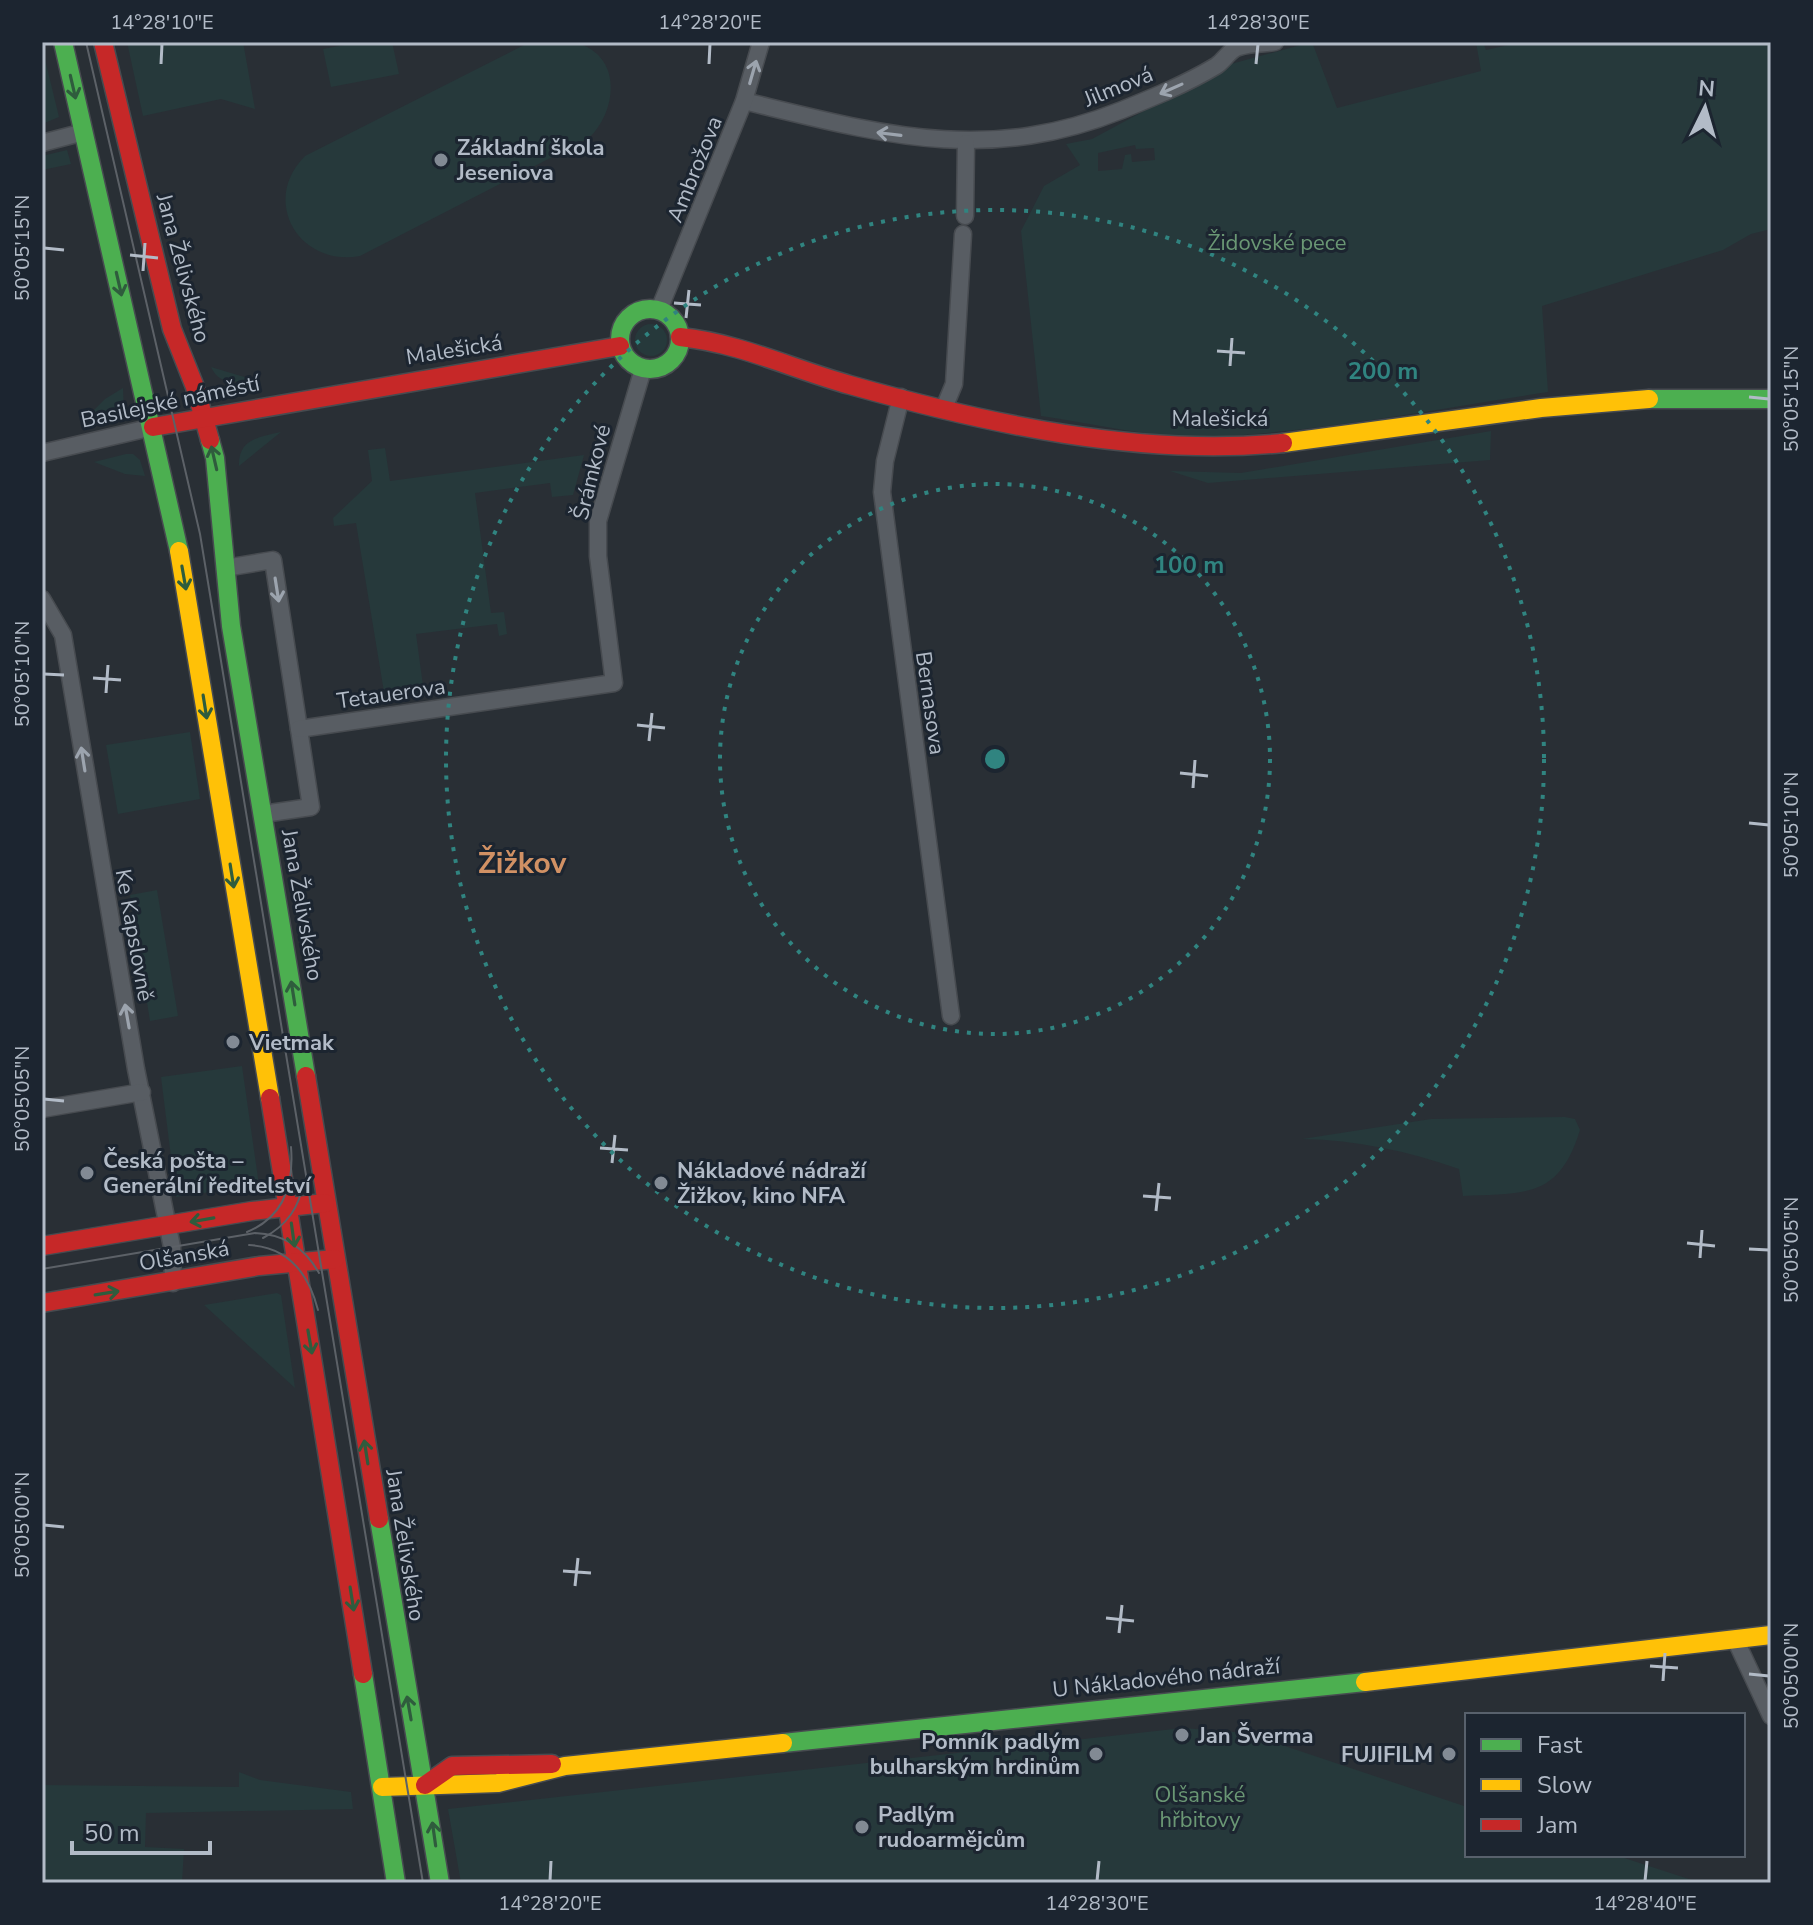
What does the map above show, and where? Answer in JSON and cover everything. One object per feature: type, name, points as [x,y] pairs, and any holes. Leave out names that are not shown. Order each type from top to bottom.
[{"type":"street","points":[[63,42],[178,541],[396,1883]]},
{"type":"street","name":"Jana Želivského","points":[[103,42],[172,329],[203,415],[218,472],[231,626],[388,1587],[440,1883]]},
{"type":"street","name":"Ambrožova","points":[[659,310],[744,101],[761,42]]},
{"type":"street","name":"Jilmová","points":[[744,101],[871,131],[966,143],[1033,136],[1097,120],[1181,84],[1224,60],[1236,44],[1275,42]]},
{"type":"street","points":[[42,143],[84,132]]},
{"type":"street","points":[[965,216],[966,143]]},
{"type":"street","points":[[944,408],[954,384],[963,234]]},
{"type":"street","points":[[659,310],[674,321],[680,337],[679,348],[666,365],[643,369],[629,361],[620,346],[620,335],[629,317],[638,311],[659,310]]},
{"type":"street","name":"Malešická","points":[[680,337],[727,343],[843,383],[944,408],[1134,441],[1208,446],[1290,441],[1569,403],[1771,399]]},
{"type":"street","name":"Malešická","points":[[295,400],[620,346]]},
{"type":"street","name":"Šrámkové","points":[[614,683],[598,556],[598,521],[643,369]]},
{"type":"street","name":"Bernasova","points":[[901,397],[885,461],[882,492],[951,1016]]},
{"type":"street","name":"Basilejské náměstí","points":[[49,451],[203,415],[295,400]]},
{"type":"street","points":[[225,568],[273,560],[311,807],[263,814]]},
{"type":"street","name":"Ke Kapslovně","points":[[42,599],[63,635],[165,1226],[174,1258],[173,1283]]},
{"type":"street","name":"Tetauerova","points":[[299,729],[614,683]]},
{"type":"street","points":[[42,1109],[142,1092]]},
{"type":"street","name":"Olšanská","points":[[42,1246],[288,1206],[325,1203]]},
{"type":"street","name":"Olšanská","points":[[42,1303],[244,1269],[335,1259]]},
{"type":"street","name":"U Nákladového nádraží","points":[[425,1785],[452,1766],[460,1765],[543,1762],[565,1766],[1771,1635]]},
{"type":"street","points":[[1736,1641],[1771,1716]]},
{"type":"street","points":[[382,1787],[425,1785]]},
{"type":"green space","points":[[127,42],[243,42],[255,109],[221,99],[143,116]]},
{"type":"green space","points":[[360,42],[392,42],[399,74],[331,87],[323,49]]},
{"type":"green space","points":[[530,42],[574,42],[594,51],[603,61],[609,73],[609,101],[598,127],[589,138],[360,256],[338,257],[319,251],[304,241],[293,227],[287,210],[286,192],[292,174],[305,156]]},
{"type":"green space","name":"Židovské pece","points":[[1312,42],[1337,108],[1481,71],[1476,42],[1483,42],[1486,50],[1522,42],[1771,42],[1771,229],[1751,234],[1723,250],[1542,306],[1548,392],[1341,424],[1216,437],[1151,434],[1041,416],[1021,231],[1044,186],[1080,165],[1066,144],[1092,139],[1231,64]],"holes":[[[1135,145],[1136,149],[1154,148],[1155,160],[1132,162],[1131,154],[1125,155],[1122,169],[1098,171],[1098,153]]]},
{"type":"green space","points":[[42,47],[59,117],[42,124]]},
{"type":"green space","points":[[67,150],[71,164],[42,170],[42,156]]},
{"type":"green space","points":[[651,324],[662,329],[667,340],[662,351],[651,356],[640,351],[635,340],[640,329]]},
{"type":"green space","points":[[211,367],[251,379],[223,380]]},
{"type":"green space","points":[[123,388],[124,412],[82,422],[105,399]]},
{"type":"green space","points":[[1491,431],[1490,460],[1208,483],[1170,471],[1241,473]]},
{"type":"green space","points":[[281,432],[239,466],[246,445]]},
{"type":"green space","points":[[385,448],[390,481],[584,455],[573,495],[552,497],[550,483],[475,493],[491,613],[504,612],[507,634],[499,636],[497,624],[416,634],[424,693],[385,698],[356,523],[334,526],[333,518],[372,481],[368,450]]},
{"type":"green space","points":[[133,454],[140,460],[145,476],[125,474],[94,462]]},
{"type":"green space","points":[[190,732],[200,799],[118,814],[106,745]]},
{"type":"green space","points":[[157,890],[178,1016],[150,1021],[130,895]]},
{"type":"green space","points":[[242,1066],[259,1185],[176,1197],[161,1077]]},
{"type":"green space","points":[[1431,1119],[1575,1119],[1580,1130],[1562,1169],[1538,1187],[1505,1194],[1463,1196],[1459,1169],[1420,1157],[1362,1144],[1302,1139]]},
{"type":"green space","points":[[277,1293],[281,1295],[295,1388],[204,1305]]},
{"type":"green space","name":"Olšanské hřbitovy","points":[[1183,1728],[1246,1733],[1465,1806],[1465,1857],[1621,1857],[1701,1883],[461,1883],[448,1809]]},
{"type":"green space","points":[[239,1772],[260,1780],[351,1792],[353,1809],[146,1813],[145,1847],[184,1849],[182,1883],[42,1883],[42,1785],[239,1787]]},
{"type":"tram line","points":[[86,42],[200,534],[423,1883]]},
{"type":"tram line","points":[[247,1232],[270,1218],[284,1198],[291,1174],[291,1147]]},
{"type":"tram line","points":[[263,1238],[279,1228],[290,1215],[299,1200],[303,1182]]},
{"type":"tram line","points":[[42,1269],[255,1233],[275,1236],[292,1244],[307,1256],[319,1273]]},
{"type":"tram line","points":[[249,1245],[275,1251],[295,1265],[309,1285],[318,1310]]},
{"type":"traffic: fast","points":[[63,42],[179,551]]},
{"type":"traffic: fast","points":[[650,309],[661,311],[671,318],[678,328],[680,339],[678,350],[671,360],[661,367],[650,369],[639,367],[629,360],[622,350],[620,339],[622,328],[629,318],[639,311],[650,309]]},
{"type":"traffic: fast","points":[[1649,399],[1771,399]]},
{"type":"traffic: fast","points":[[210,440],[215,458],[231,626],[306,1076]]},
{"type":"traffic: fast","points":[[379,1519],[440,1883]]},
{"type":"traffic: fast","points":[[363,1674],[396,1883]]},
{"type":"traffic: fast","points":[[783,1743],[1365,1682]]},
{"type":"traffic: slow","points":[[1283,443],[1541,408],[1649,399]]},
{"type":"traffic: slow","points":[[179,551],[270,1098]]},
{"type":"traffic: slow","points":[[1365,1682],[1771,1635]]},
{"type":"traffic: slow","points":[[382,1787],[498,1783],[565,1766],[783,1743]]},
{"type":"traffic: jam","points":[[103,42],[172,329],[195,387],[210,440]]},
{"type":"traffic: jam","points":[[680,337],[724,345],[902,399],[1064,434],[1174,445],[1283,443]]},
{"type":"traffic: jam","points":[[153,427],[620,346]]},
{"type":"traffic: jam","points":[[306,1076],[379,1519]]},
{"type":"traffic: jam","points":[[270,1098],[363,1674]]},
{"type":"traffic: jam","points":[[42,1246],[252,1211],[325,1203]]},
{"type":"traffic: jam","points":[[42,1303],[259,1266],[335,1259]]},
{"type":"traffic: jam","points":[[425,1785],[452,1766],[552,1764]]},
{"type":"place","name":"Základní škola Jeseniova","points":[[441,160]]},
{"type":"place","name":"Vietmak","points":[[233,1042]]},
{"type":"place","name":"Česká pošta – Generální ředitelství","points":[[87,1173]]},
{"type":"place","name":"Nákladové nádraží Žižkov, kino NFA","points":[[661,1183]]},
{"type":"place","name":"Jan Šverma","points":[[1182,1735]]},
{"type":"place","name":"Pomník padlým bulharským hrdinům","points":[[1096,1754]]},
{"type":"place","name":"FUJIFILM","points":[[1449,1754]]},
{"type":"place","name":"Padlým rudoarmějcům","points":[[862,1827]]},
{"type":"district","name":"Žižkov","points":[[522,863]]}]
